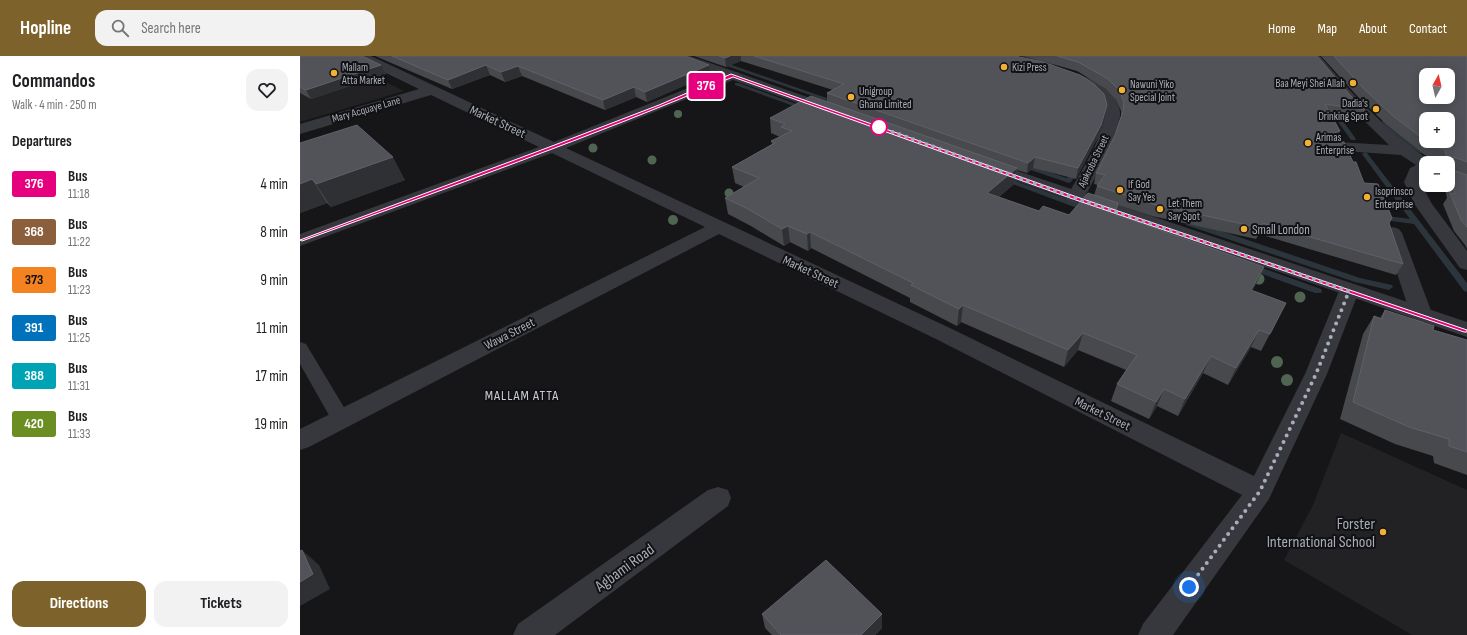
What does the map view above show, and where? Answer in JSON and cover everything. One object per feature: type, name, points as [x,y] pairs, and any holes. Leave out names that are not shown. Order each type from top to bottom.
[{"type":"street","name":"Market Street","points":[[361,56],[944,334],[1260,491]]},
{"type":"street","points":[[678,56],[844,115]]},
{"type":"street","points":[[1313,56],[1383,133],[1402,150],[1419,161]]},
{"type":"street","points":[[300,240],[554,147],[660,106],[732,75]]},
{"type":"street","name":"Ajakroba Street","points":[[1069,75],[1097,88],[1108,100],[1114,114],[1104,142],[1075,198]]},
{"type":"street","name":"Mary Acquaye Lane","points":[[300,129],[431,90]]},
{"type":"street","points":[[1336,147],[1402,150]]},
{"type":"street","points":[[971,160],[1075,198],[1458,327]]},
{"type":"street","points":[[1419,170],[1416,171],[1412,182],[1424,205],[1467,264]]},
{"type":"street","name":"Wawa Street","points":[[300,440],[719,227]]},
{"type":"street","points":[[1393,233],[1422,316]]},
{"type":"street","points":[[1154,635],[1260,491],[1316,374],[1349,291]]},
{"type":"street","name":"Agbami Road","points":[[529,635],[718,498]]},
{"type":"lane","points":[[300,348],[341,419]]},
{"type":"shaded area","name":"Mallam Atta Market","points":[[300,56],[334,56],[404,91],[300,122]]},
{"type":"shaded area","name":"Forster International School","points":[[1341,433],[1467,490],[1467,635],[1412,635],[1284,560],[1313,505]]},
{"type":"building","points":[[300,56],[362,56],[381,65],[306,90],[300,87]]},
{"type":"building","points":[[392,56],[685,56],[709,65],[645,92],[634,87],[603,100],[518,66],[501,72],[486,65],[448,80]]},
{"type":"building","points":[[719,56],[730,56],[725,58]]},
{"type":"building","points":[[754,56],[1015,56],[1043,62],[1080,75],[1094,84],[1104,94],[1107,105],[1101,125],[1078,168],[1035,157],[1028,163],[827,93],[844,84]]},
{"type":"building","points":[[1057,56],[1317,56],[1350,95],[1365,110],[1325,104],[1340,131],[1334,133],[1332,138],[1335,141],[1344,142],[1353,162],[1356,162],[1364,183],[1378,184],[1392,218],[1389,223],[1403,264],[1262,223],[1261,228],[1156,205],[1097,186],[1105,175],[1096,173],[1115,135],[1123,111],[1124,102],[1119,90],[1108,79],[1078,62]]},
{"type":"building","points":[[1334,56],[1467,56],[1467,162],[1455,157],[1455,156],[1446,156],[1445,150],[1439,148],[1455,148],[1455,112],[1419,112],[1419,136],[1392,115],[1364,89]]},
{"type":"building","points":[[811,96],[1017,168],[987,193],[1039,211],[1043,206],[1069,215],[1088,193],[1118,203],[1115,214],[1264,267],[1251,290],[1286,303],[1270,334],[1259,330],[1236,368],[1211,356],[1185,399],[1164,389],[1156,402],[1117,384],[1137,355],[1083,333],[1068,350],[963,305],[959,309],[911,285],[913,283],[810,232],[807,234],[788,226],[782,229],[748,209],[725,198],[759,178],[732,167],[775,143],[771,141],[792,131],[781,127],[785,124],[770,118]]},
{"type":"building","points":[[357,125],[393,157],[316,184],[312,179],[300,184],[300,143]]},
{"type":"building","points":[[1455,171],[1467,175],[1467,227],[1461,220],[1450,193],[1455,194]]},
{"type":"building","points":[[1385,310],[1434,326],[1433,330],[1467,340],[1467,452],[1449,446],[1449,439],[1409,427],[1353,402],[1374,316],[1382,319]]},
{"type":"building","points":[[302,550],[313,574],[300,582],[300,551]]},
{"type":"building","points":[[826,560],[882,614],[861,635],[781,635],[762,614]]},
{"type":"waterway","points":[[701,56],[838,103]]},
{"type":"waterway","points":[[1023,56],[1052,63]]},
{"type":"waterway","points":[[700,70],[716,76]]},
{"type":"waterway","points":[[737,84],[807,109]]},
{"type":"waterway","points":[[1094,141],[1103,123],[1104,109],[1102,104]]},
{"type":"waterway","points":[[1331,108],[1353,139]]},
{"type":"waterway","points":[[1384,121],[1411,144],[1429,154]]},
{"type":"waterway","points":[[1365,154],[1467,289]]},
{"type":"waterway","points":[[1021,165],[1069,181],[1078,168]]},
{"type":"waterway","points":[[1004,179],[1088,209]]},
{"type":"waterway","points":[[1380,217],[1416,222]]},
{"type":"waterway","points":[[1189,223],[1358,280],[1389,287]]},
{"type":"waterway","points":[[1251,267],[1318,291]]},
{"type":"bus line","name":"376","points":[[300,240],[554,147],[660,106],[732,75],[1075,198],[1467,330]]},
{"type":"place","name":"Kizi Press","points":[[1004,67]]},
{"type":"place","name":"Mallam Atta Market","points":[[334,73]]},
{"type":"place","name":"Baa Meyi Shei Allah","points":[[1353,83]]},
{"type":"place","name":"Nawuni Yiko Special Joint","points":[[1122,90]]},
{"type":"place","name":"Unigroup Ghana Limited","points":[[851,97]]},
{"type":"place","name":"Dadia's Drinking Spot","points":[[1376,109]]},
{"type":"place","name":"Arimas Enterprise","points":[[1308,143]]},
{"type":"place","name":"If God Say Yes","points":[[1120,190]]},
{"type":"place","name":"Isoprinsco Enterprise","points":[[1367,197]]},
{"type":"place","name":"Let Them Say Spot","points":[[1160,209]]},
{"type":"place","name":"Small London","points":[[1244,229]]},
{"type":"place","name":"Forster International School","points":[[1383,532]]},
{"type":"district","name":"MALLAM ATTA","points":[[522,395]]},
{"type":"route","points":[[879,127],[1075,198],[1349,291],[1316,374],[1260,491],[1189,587]]}]
